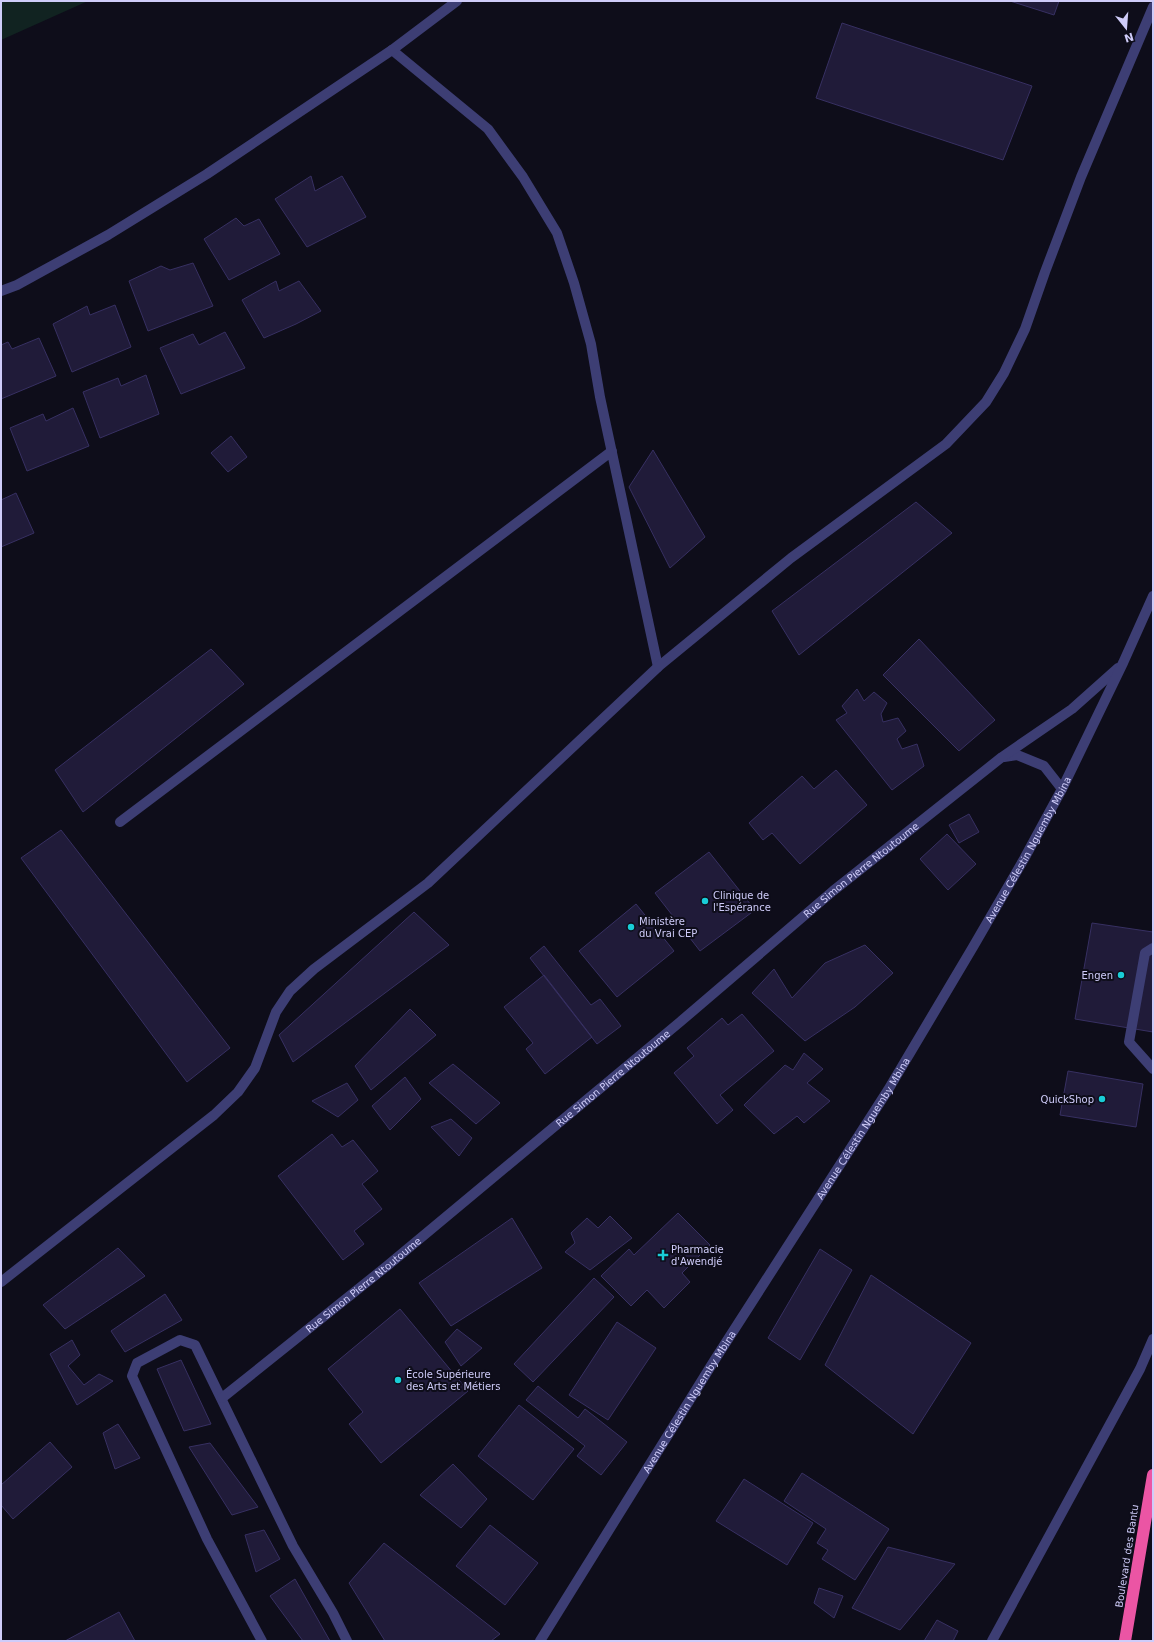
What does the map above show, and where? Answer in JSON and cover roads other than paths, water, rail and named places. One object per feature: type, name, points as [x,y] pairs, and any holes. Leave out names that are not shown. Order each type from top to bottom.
[{"type":"highway","name":"Boulevard des Bantu","points":[[1125,1641],[1153,1475]]},
{"type":"street","points":[[1,291],[17,285],[108,235],[208,174],[392,50],[457,1]]},
{"type":"street","points":[[1,1282],[214,1115],[238,1092],[255,1068],[276,1012],[290,991],[314,969],[428,883],[658,667],[791,558],[946,444],[986,402],[1004,374],[1025,329],[1081,177],[1153,7]]},
{"type":"street","points":[[392,50],[488,129],[523,177],[557,233],[574,283],[591,344],[600,397],[658,667]]},
{"type":"street","points":[[120,822],[612,451]]},
{"type":"street","name":"Avenue Célestin Nguemby Mbina","points":[[540,1641],[714,1361],[888,1090],[1024,859],[1062,789],[1123,663],[1153,596]]},
{"type":"street","name":"Rue Simon Pierre Ntoutoume","points":[[222,1398],[412,1245],[680,1022],[833,891],[1002,757],[1072,710],[1123,663]]},
{"type":"street","points":[[1002,757],[1017,755],[1044,766],[1062,789]]},
{"type":"street","points":[[1153,948],[1145,953],[1129,1042],[1153,1069]]},
{"type":"street","points":[[992,1641],[1134,1382],[1153,1339]]},
{"type":"street","points":[[262,1641],[207,1539],[132,1376],[137,1363],[180,1340],[195,1345],[293,1546],[333,1613],[347,1641]]},
{"type":"place","name":"Clinique de l'Espérance","points":[[705,901]]},
{"type":"place","name":"Ministère du Vrai CEP","points":[[631,927]]},
{"type":"place","name":"Engen","points":[[1121,975]]},
{"type":"place","name":"QuickShop","points":[[1102,1099]]},
{"type":"place","name":"Pharmacie d'Awendjé","points":[[663,1255]]},
{"type":"place","name":"École Supérieure des Arts et Métiers","points":[[398,1380]]}]
